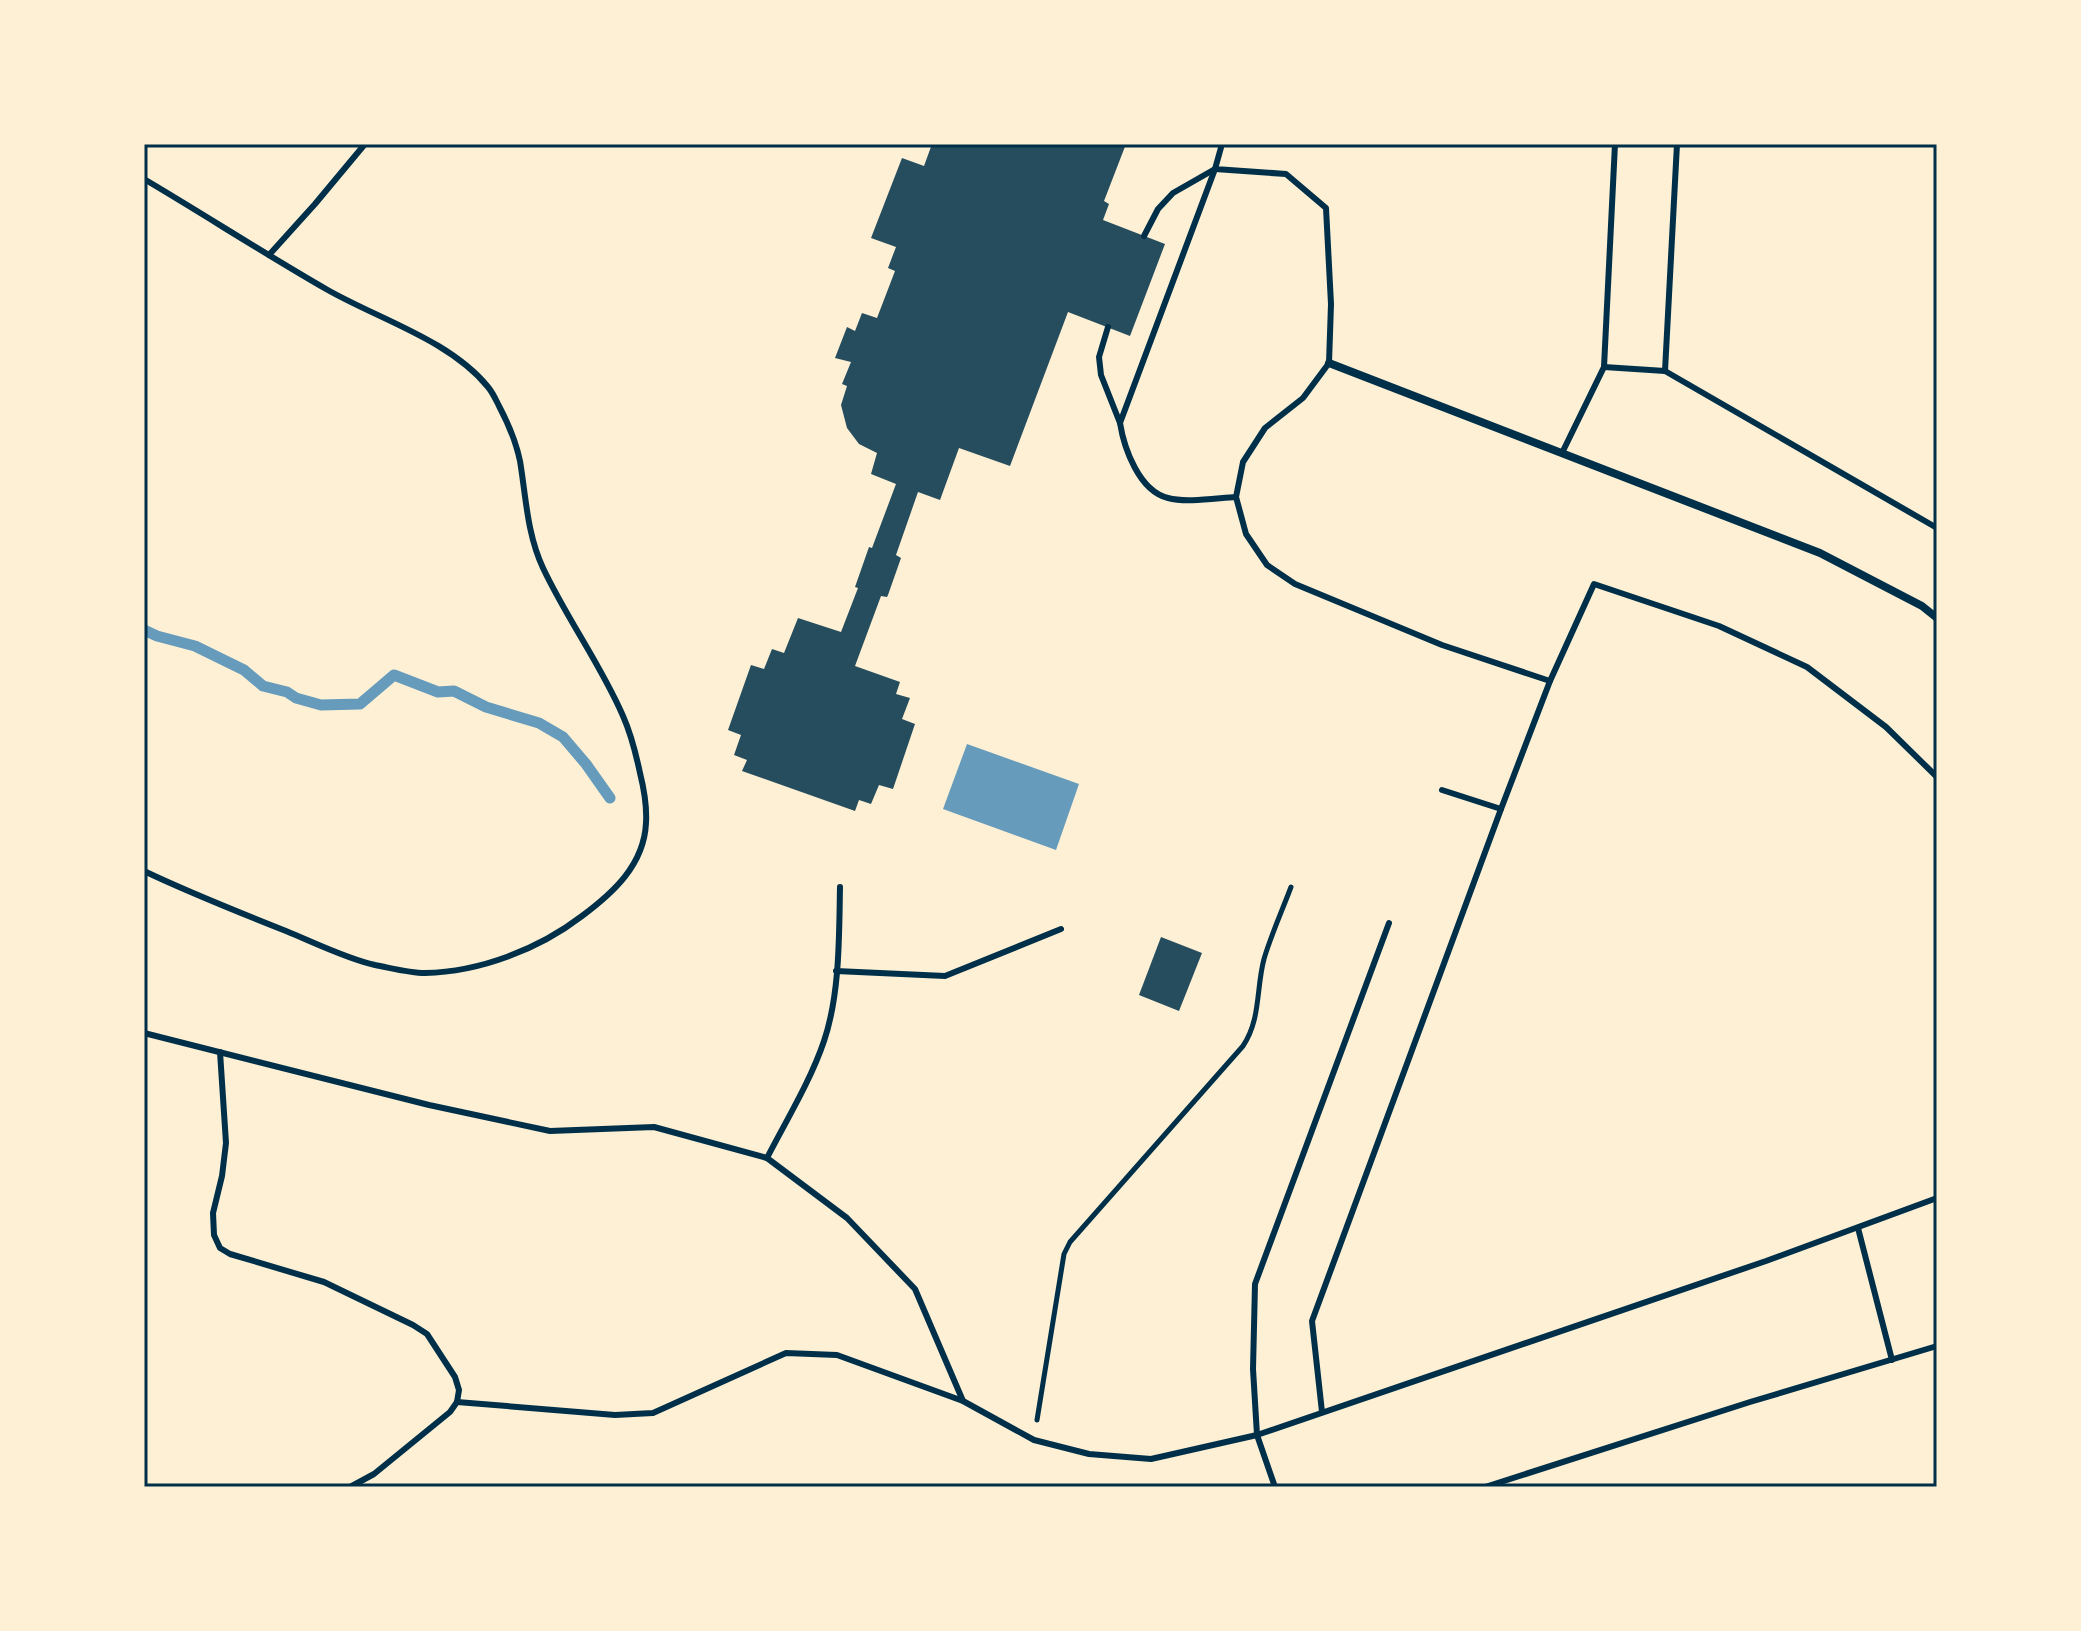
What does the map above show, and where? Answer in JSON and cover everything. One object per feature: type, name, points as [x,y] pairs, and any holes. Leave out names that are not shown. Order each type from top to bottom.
[{"type":"street","points":[[1329,363],[1820,553],[1922,606],[1937,618]]},
{"type":"lane","points":[[269,255],[365,144]]},
{"type":"lane","points":[[1120,423],[1222,144]]},
{"type":"lane","points":[[1562,453],[1604,367],[1615,144]]},
{"type":"lane","points":[[1665,371],[1677,144]]},
{"type":"lane","points":[[1144,236],[1158,209],[1173,193],[1215,169],[1286,174],[1326,208],[1331,304],[1329,363],[1303,398],[1265,428],[1243,462],[1236,497],[1246,534],[1267,565],[1295,584],[1442,645],[1550,681]]},
{"type":"lane","points":[[144,179],[328,290],[431,341],[467,367],[489,388],[506,420],[519,457],[528,522],[540,561],[625,719],[644,792],[647,825],[641,851],[627,876],[605,899],[572,924],[539,943],[498,960],[458,970],[423,973],[371,964],[197,896],[144,871]]},
{"type":"lane","points":[[1108,327],[1099,357],[1101,375],[1134,468],[1148,486],[1166,498],[1236,497]]},
{"type":"lane","points":[[1604,367],[1665,371],[1937,528]]},
{"type":"lane","points":[[1322,1412],[1312,1321],[1501,809],[1550,681],[1594,584],[1719,626],[1807,667],[1886,727],[1937,777]]},
{"type":"lane","points":[[1442,790],[1501,809]]},
{"type":"lane","points":[[767,1158],[824,1040],[836,971],[840,887]]},
{"type":"lane","points":[[1275,1487],[1257,1435],[1253,1369],[1255,1284],[1389,923]]},
{"type":"lane","points":[[836,971],[945,976],[1061,929]]},
{"type":"lane","points":[[144,1033],[429,1105],[550,1131],[654,1127],[767,1158],[847,1218],[915,1289],[963,1401]]},
{"type":"lane","points":[[220,1052],[226,1143],[213,1213],[214,1235],[220,1248],[230,1254],[324,1282],[413,1325],[427,1334],[455,1377],[459,1390],[457,1402],[450,1412],[374,1474],[350,1487]]},
{"type":"lane","points":[[457,1402],[615,1415],[653,1413],[786,1353],[837,1355],[963,1401],[1034,1440],[1089,1454],[1151,1459],[1257,1435],[1751,1266],[1937,1198]]},
{"type":"lane","points":[[1858,1228],[1892,1360]]},
{"type":"lane","points":[[1485,1487],[1937,1346]]},
{"type":"path","points":[[1034,1440],[1064,1254],[1070,1242],[1251,1034],[1256,1020],[1264,961],[1291,887]]},
{"type":"water","points":[[967,744],[1079,784],[1056,850],[943,809]]},
{"type":"building","points":[[932,144],[941,147],[942,144],[1126,144],[1104,201],[1109,204],[1103,220],[1165,244],[1130,336],[1068,312],[1010,466],[959,448],[940,500],[918,492],[896,555],[901,558],[888,595],[881,596],[855,666],[900,682],[896,694],[910,698],[902,719],[915,724],[893,789],[879,785],[871,804],[859,800],[855,811],[742,771],[747,760],[734,755],[741,735],[728,730],[751,665],[764,669],[772,649],[784,653],[798,618],[841,632],[869,547],[872,548],[896,484],[871,474],[877,453],[859,444],[847,428],[841,405],[847,386],[842,384],[851,362],[835,358],[847,327],[855,331],[862,313],[877,318],[895,271],[888,268],[896,247],[871,238],[902,158],[924,166]]},
{"type":"building","points":[[1161,937],[1202,953],[1179,1011],[1139,995]]},
{"type":"waterway","points":[[144,630],[195,646],[244,670],[263,686],[321,705],[360,704],[394,675],[438,692],[454,691],[486,707],[539,723],[563,737],[610,798]]}]
